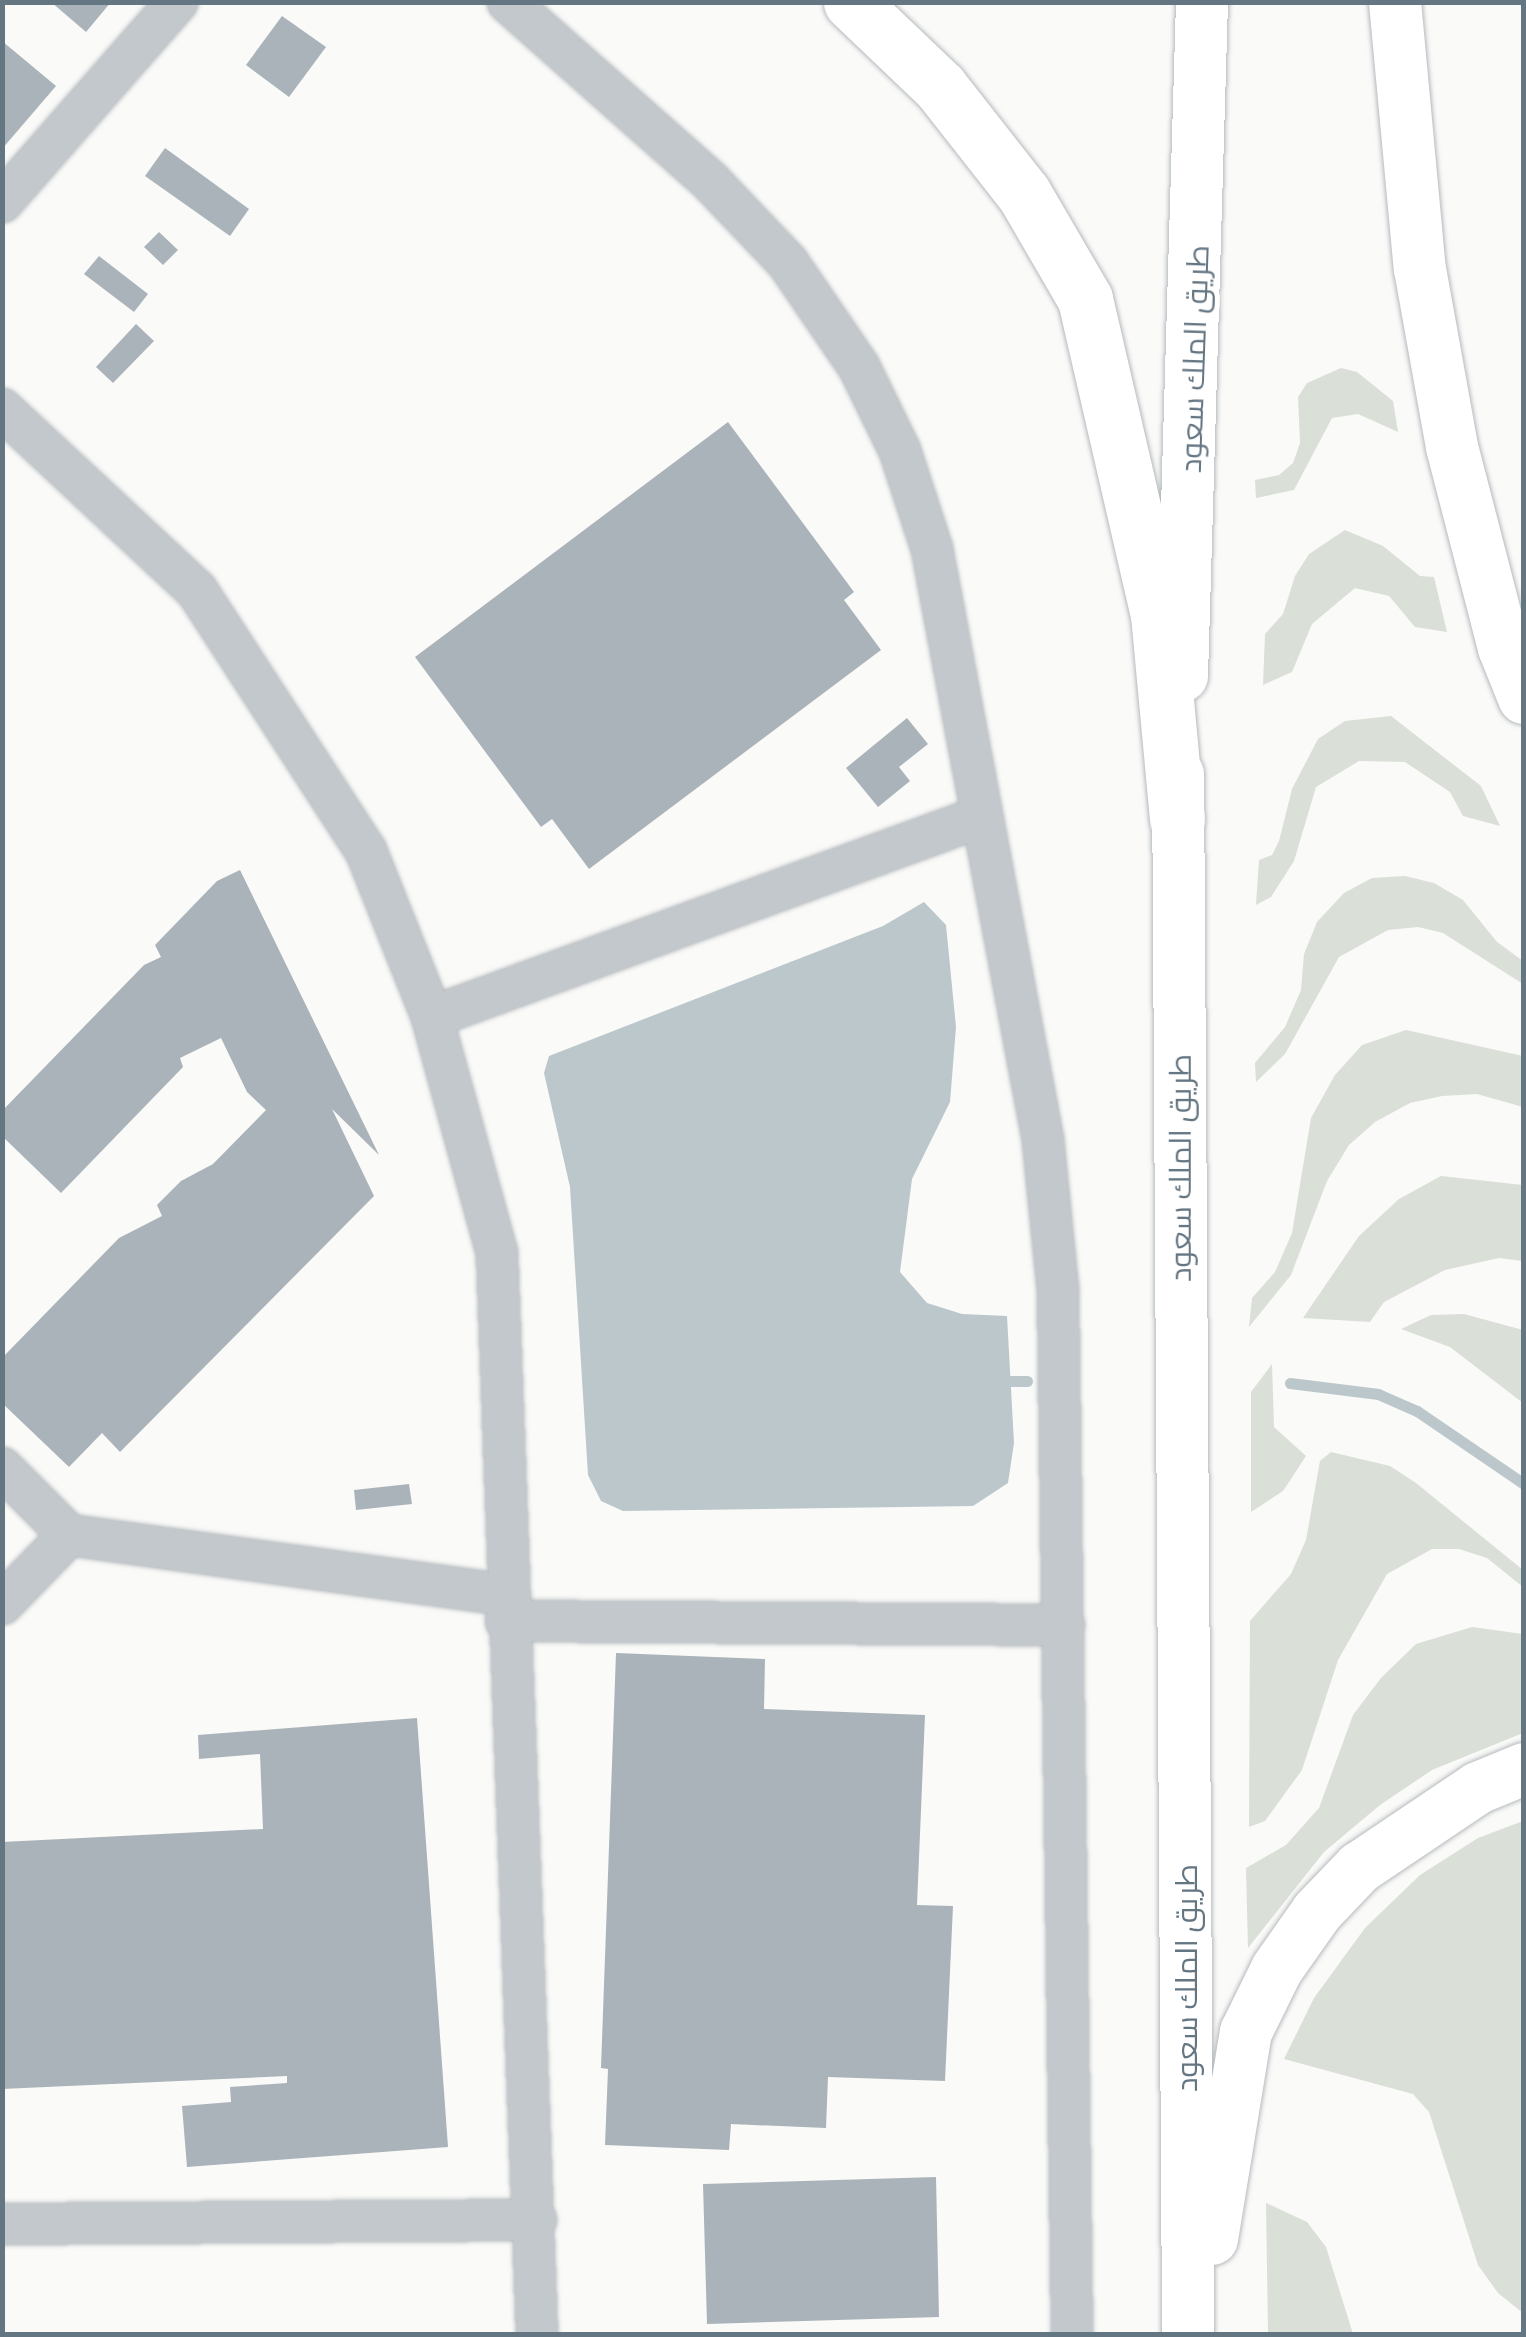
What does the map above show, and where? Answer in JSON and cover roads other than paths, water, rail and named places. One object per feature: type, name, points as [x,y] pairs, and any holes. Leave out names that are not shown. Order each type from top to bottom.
[{"type":"highway","points":[[851,2],[940,86],[1024,194],[1085,298],[1158,614],[1177,819]]},
{"type":"main road","name":"طريق الملك سعود","points":[[1188,2334],[1177,819],[1202,2]]},
{"type":"main road","points":[[1395,2],[1420,269],[1452,446],[1524,698]]},
{"type":"main road","points":[[1196,2334],[1246,2032],[1278,1970],[1317,1912],[1359,1868],[1478,1788],[1524,1769]]},
{"type":"street","points":[[2,202],[177,2]]},
{"type":"street","points":[[508,2],[762,236],[859,367],[900,451],[932,549],[1046,1177],[1058,1290],[1072,2334]]},
{"type":"street","points":[[2,409],[197,591],[366,851],[432,1017],[497,1253],[506,1608],[536,2220],[537,2334]]},
{"type":"street","points":[[432,1017],[980,817]]},
{"type":"street","points":[[2,1468],[69,1535],[506,1608],[1064,1625]]},
{"type":"street","points":[[2,1604],[69,1535]]},
{"type":"street","points":[[2,2224],[536,2220]]},
{"type":"waterway","points":[[996,1381],[1027,1381]]},
{"type":"waterway","points":[[1290,1383],[1378,1394],[1417,1411],[1524,1484]]}]
